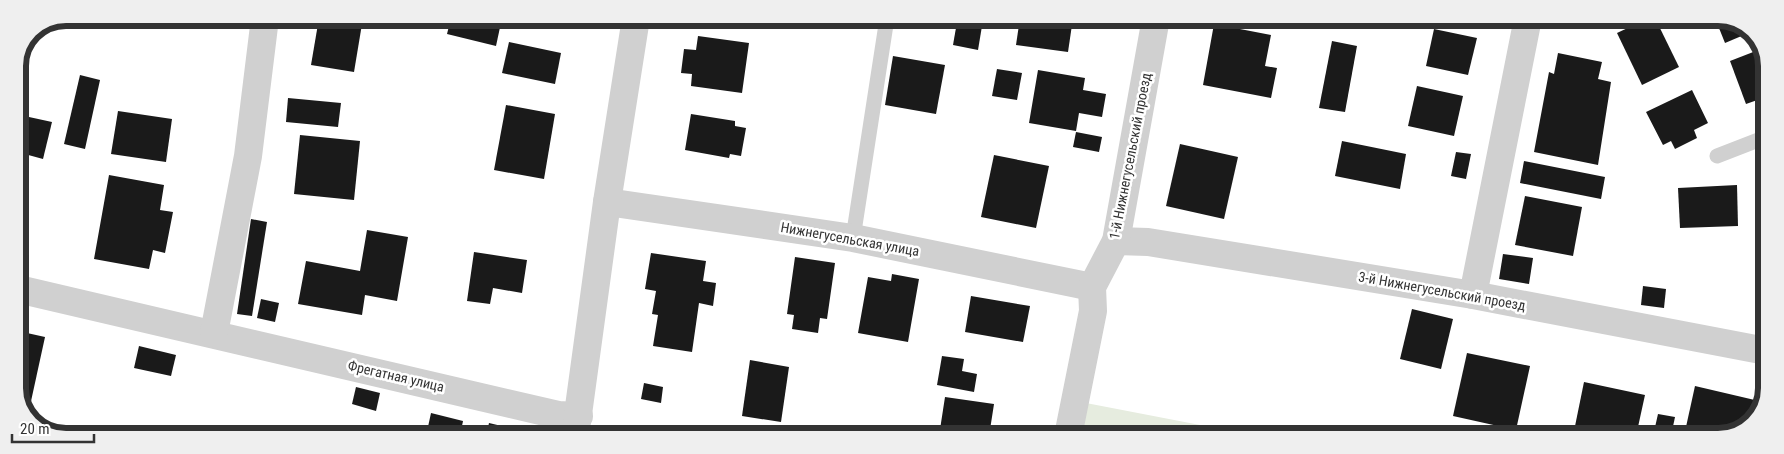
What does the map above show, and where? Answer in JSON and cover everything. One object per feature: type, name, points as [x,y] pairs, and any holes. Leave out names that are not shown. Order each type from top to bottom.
[{"type":"street","points":[[214,333],[248,156],[264,26]]},
{"type":"street","points":[[577,426],[606,202],[635,26]]},
{"type":"street","name":"1-й Нижнегусельский проезд","points":[[1070,428],[1078,397],[1093,311],[1092,287],[1116,241],[1155,26]]},
{"type":"street","points":[[1473,295],[1526,26]]},
{"type":"street","name":"Нижнегусельская улица","points":[[606,202],[853,238],[1092,287]]},
{"type":"street","name":"3-й Нижнегусельский проезд","points":[[1116,241],[1148,242],[1473,295],[1758,349]]},
{"type":"street","name":"Фрегатная улица","points":[[26,292],[214,333],[558,415],[577,426]]},
{"type":"lane","points":[[853,238],[886,26]]},
{"type":"lane","points":[[1717,156],[1758,140]]},
{"type":"shaded area","points":[[1086,403],[1216,428],[1080,428]]},
{"type":"building","points":[[318,26],[362,26],[354,72],[311,65]]},
{"type":"building","points":[[449,26],[500,26],[496,46],[447,34]]},
{"type":"building","points":[[956,26],[982,26],[978,50],[953,45]]},
{"type":"building","points":[[1019,26],[1072,26],[1068,52],[1016,45]]},
{"type":"building","points":[[1214,26],[1224,26],[1271,35],[1265,66],[1277,68],[1271,98],[1203,85]]},
{"type":"building","points":[[1632,26],[1659,26],[1679,67],[1642,85],[1617,33]]},
{"type":"building","points":[[1718,26],[1733,29],[1743,35],[1725,43]]},
{"type":"building","points":[[1434,29],[1477,38],[1468,75],[1426,66]]},
{"type":"building","points":[[698,36],[749,43],[742,93],[691,86],[692,74],[681,73],[684,49],[696,50]]},
{"type":"building","points":[[1332,41],[1357,46],[1345,112],[1319,108]]},
{"type":"building","points":[[509,42],[561,53],[555,84],[502,73]]},
{"type":"building","points":[[1755,51],[1758,64],[1758,100],[1746,104],[1730,61]]},
{"type":"building","points":[[1558,53],[1602,62],[1598,79],[1611,82],[1598,165],[1534,152],[1549,72],[1554,74]]},
{"type":"building","points":[[893,56],[945,65],[936,114],[885,105]]},
{"type":"building","points":[[997,69],[1022,73],[1017,100],[992,96]]},
{"type":"building","points":[[1038,70],[1085,78],[1083,90],[1106,94],[1102,117],[1079,113],[1076,131],[1029,123]]},
{"type":"building","points":[[80,75],[100,80],[85,149],[64,144]]},
{"type":"building","points":[[1417,86],[1463,96],[1454,136],[1408,126]]},
{"type":"building","points":[[1692,90],[1708,123],[1694,130],[1697,138],[1675,149],[1671,141],[1663,145],[1646,112]]},
{"type":"building","points":[[288,98],[341,103],[338,127],[286,122]]},
{"type":"building","points":[[506,105],[555,114],[544,179],[494,170]]},
{"type":"building","points":[[118,111],[172,119],[166,162],[111,154]]},
{"type":"building","points":[[691,114],[735,121],[735,126],[746,128],[741,156],[730,154],[729,158],[685,150]]},
{"type":"building","points":[[29,117],[52,122],[43,159],[26,154],[26,130]]},
{"type":"building","points":[[1076,132],[1102,137],[1099,152],[1073,147]]},
{"type":"building","points":[[300,135],[360,141],[354,200],[294,194]]},
{"type":"building","points":[[1342,141],[1406,154],[1400,189],[1335,176]]},
{"type":"building","points":[[1180,144],[1238,157],[1224,219],[1166,206]]},
{"type":"building","points":[[1456,152],[1471,154],[1466,179],[1451,176]]},
{"type":"building","points":[[994,155],[1049,166],[1036,228],[981,217]]},
{"type":"building","points":[[1524,161],[1605,177],[1601,199],[1520,183]]},
{"type":"building","points":[[109,175],[164,185],[160,210],[173,212],[165,253],[153,250],[149,269],[94,259]]},
{"type":"building","points":[[1737,185],[1738,226],[1680,228],[1678,188]]},
{"type":"building","points":[[1525,196],[1582,207],[1573,256],[1515,245]]},
{"type":"building","points":[[251,219],[267,222],[252,316],[237,314]]},
{"type":"building","points":[[367,230],[408,237],[397,301],[365,295],[362,315],[298,304],[306,261],[360,271]]},
{"type":"building","points":[[474,252],[527,260],[522,293],[493,288],[490,304],[467,301]]},
{"type":"building","points":[[651,253],[706,261],[703,281],[716,283],[713,306],[699,303],[692,352],[653,346],[658,315],[652,314],[656,291],[645,289]]},
{"type":"building","points":[[1503,254],[1533,258],[1529,284],[1499,279]]},
{"type":"building","points":[[795,257],[835,263],[827,319],[820,318],[818,333],[792,329],[794,315],[787,314]]},
{"type":"building","points":[[892,274],[919,279],[908,342],[858,333],[868,277],[891,281]]},
{"type":"building","points":[[1643,286],[1666,289],[1664,308],[1641,305]]},
{"type":"building","points":[[971,296],[1030,306],[1023,342],[965,332]]},
{"type":"building","points":[[261,299],[279,303],[275,322],[257,318]]},
{"type":"building","points":[[1412,309],[1453,319],[1441,369],[1400,359]]},
{"type":"building","points":[[26,333],[45,337],[30,405],[26,390]]},
{"type":"building","points":[[139,346],[176,355],[171,376],[134,368]]},
{"type":"building","points":[[1467,353],[1530,366],[1516,428],[1507,428],[1453,416]]},
{"type":"building","points":[[942,356],[964,359],[962,371],[977,374],[974,392],[937,385]]},
{"type":"building","points":[[750,360],[789,367],[781,422],[742,416]]},
{"type":"building","points":[[1584,382],[1645,395],[1638,428],[1575,428]]},
{"type":"building","points":[[644,383],[663,387],[661,403],[641,399]]},
{"type":"building","points":[[1695,386],[1756,400],[1748,414],[1733,425],[1718,428],[1686,428]]},
{"type":"building","points":[[356,387],[380,393],[376,411],[352,404]]},
{"type":"building","points":[[945,397],[994,404],[990,428],[940,428]]},
{"type":"building","points":[[431,413],[463,421],[462,428],[428,428]]},
{"type":"building","points":[[1658,414],[1675,417],[1673,428],[1655,428]]},
{"type":"building","points":[[489,423],[510,428],[488,428]]}]
